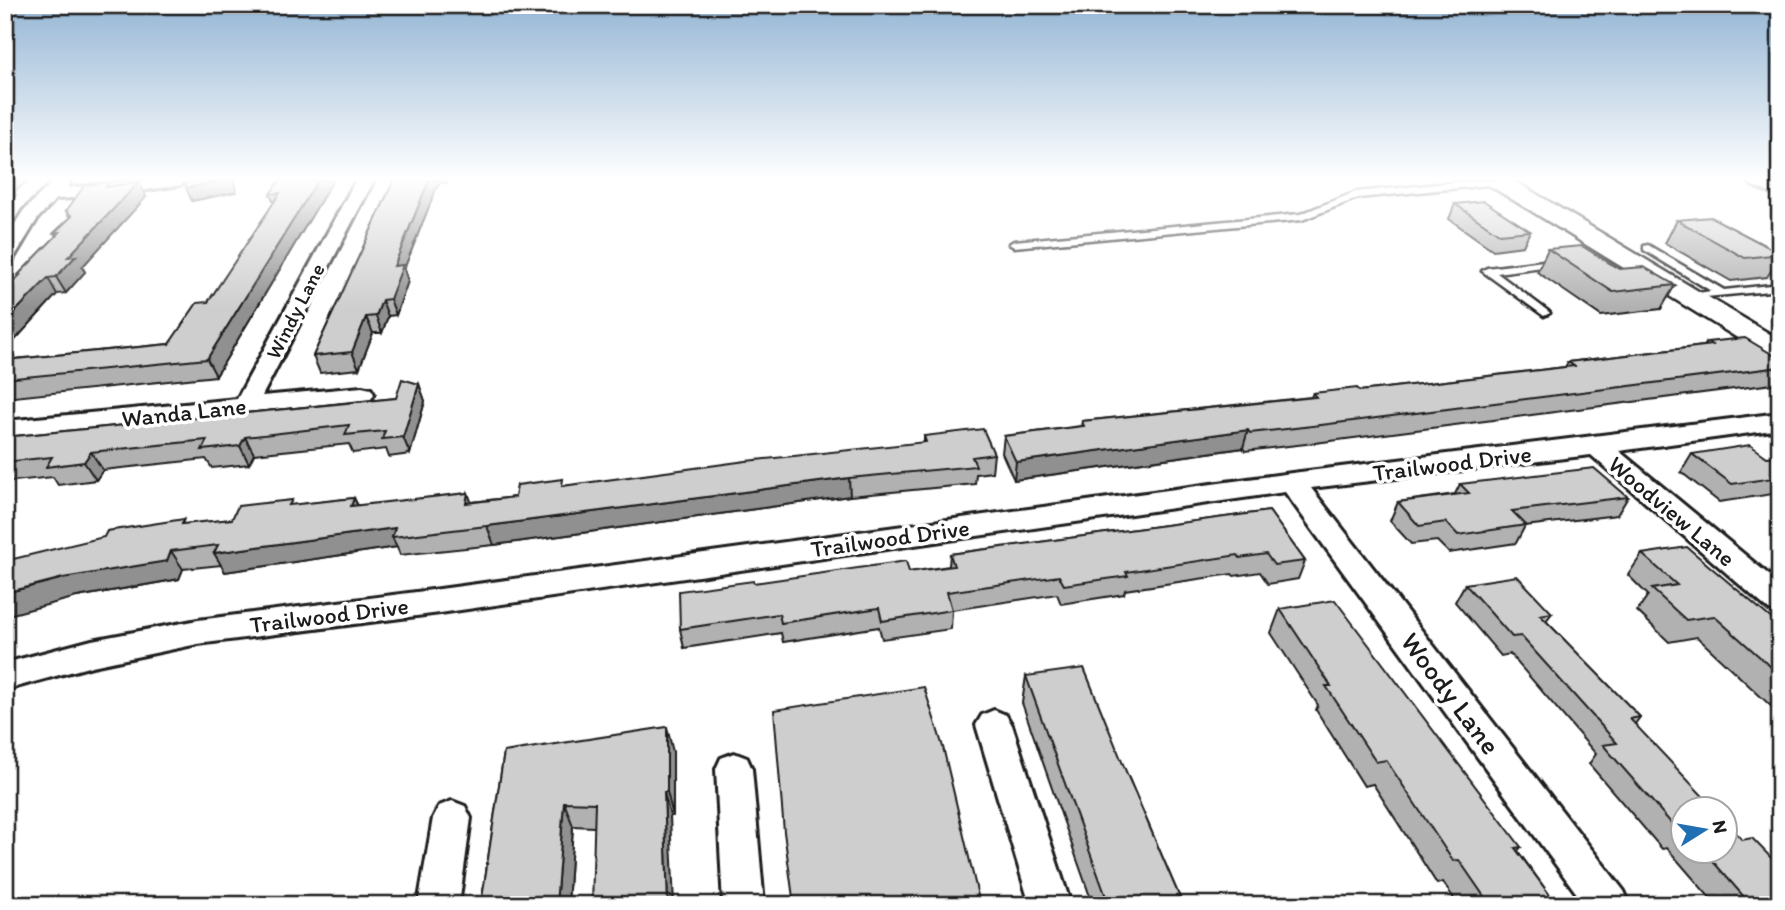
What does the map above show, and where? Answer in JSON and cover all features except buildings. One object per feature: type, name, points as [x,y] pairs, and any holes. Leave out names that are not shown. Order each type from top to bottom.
[{"type":"street","points":[[5,257],[26,222]]},
{"type":"street","name":"Windy Lane","points":[[245,406],[320,266],[325,249],[343,222]]},
{"type":"street","points":[[1567,222],[1780,352]]},
{"type":"street","name":"Wanda Lane","points":[[5,429],[362,394]]},
{"type":"street","name":"Trailwood Drive","points":[[5,677],[92,653],[198,632],[440,601],[1292,482],[1597,446],[1780,421]]},
{"type":"street","name":"Woodview Lane","points":[[1597,446],[1780,602]]},
{"type":"street","name":"Woody Lane","points":[[1292,482],[1610,905]]},
{"type":"street","points":[[994,725],[1051,905]]},
{"type":"street","points":[[734,769],[744,905]]},
{"type":"street","points":[[438,905],[452,818]]},
{"type":"lane","points":[[1014,244],[1244,222]]},
{"type":"lane","points":[[1648,248],[1722,293]]},
{"type":"lane","points":[[1593,258],[1620,254]]},
{"type":"lane","points":[[1544,313],[1487,271],[1567,261]]},
{"type":"lane","points":[[1689,297],[1780,287]]}]
